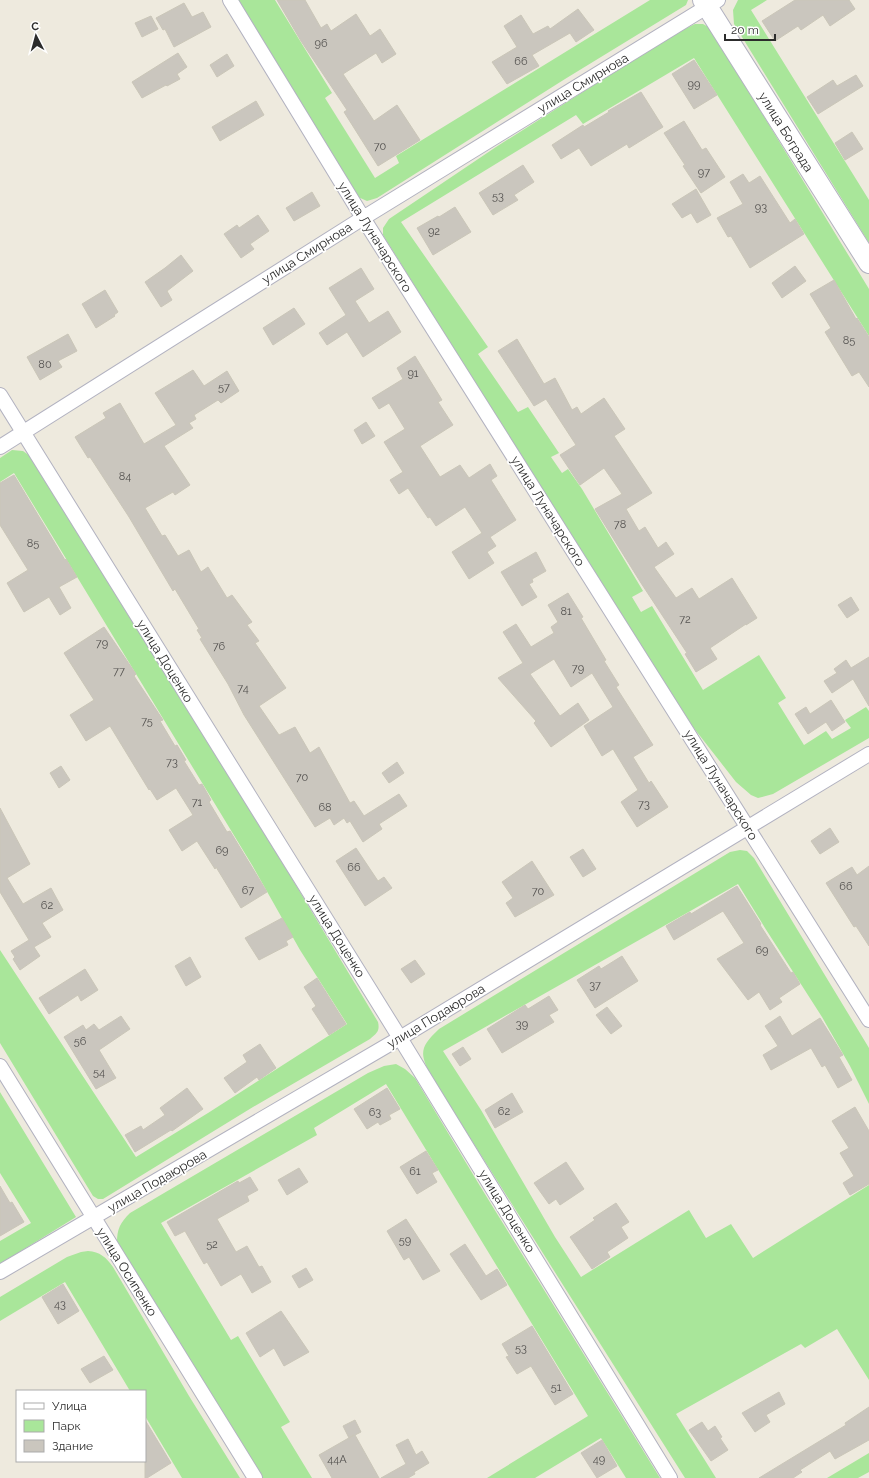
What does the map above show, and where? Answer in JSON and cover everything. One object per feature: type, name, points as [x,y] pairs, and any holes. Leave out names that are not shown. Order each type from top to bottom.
[{"type":"street","name":"улица Луначарского","points":[[230,0],[363,218],[749,827],[869,1020]]},
{"type":"street","name":"улица Смирнова","points":[[0,447],[363,218],[710,2]]},
{"type":"street","name":"улица Бограда","points":[[710,2],[869,263]]},
{"type":"street","name":"улица Доценко","points":[[0,395],[400,1038],[670,1478]]},
{"type":"street","name":"улица Подаюрова","points":[[0,1272],[400,1038],[869,754]]},
{"type":"street","name":"улица Осипенко","points":[[0,1066],[255,1478]]},
{"type":"green space","points":[[237,0],[275,0],[332,93],[325,98],[375,178],[399,163],[396,156],[650,0],[688,0],[686,5],[565,79],[377,198],[367,201],[358,197]]},
{"type":"green space","points":[[738,0],[767,0],[751,10],[869,200],[869,243],[734,24],[733,10]]},
{"type":"green space","points":[[695,24],[703,24],[710,28],[869,289],[869,336],[694,58],[583,124],[576,115],[401,222],[488,347],[478,354],[518,412],[528,407],[559,453],[551,457],[562,473],[568,469],[582,489],[643,591],[632,597],[641,612],[652,606],[703,690],[759,655],[786,698],[778,703],[804,745],[826,731],[832,739],[851,728],[845,720],[866,707],[869,711],[869,738],[773,794],[758,798],[751,795],[736,782],[693,727],[588,564],[383,235],[383,228],[389,219],[496,147],[674,34]]},
{"type":"green space","points":[[12,450],[23,451],[30,456],[285,867],[379,1025],[377,1032],[370,1039],[253,1107],[103,1199],[98,1199],[93,1196],[0,1043],[0,950],[136,1157],[347,1024],[300,950],[252,865],[14,473],[0,482],[0,458]]},
{"type":"green space","points":[[740,850],[747,851],[754,858],[869,1048],[869,1104],[850,1066],[822,1017],[738,884],[443,1051],[481,1110],[555,1237],[581,1277],[689,1210],[706,1238],[731,1224],[753,1258],[869,1185],[869,1380],[837,1329],[805,1348],[801,1344],[676,1414],[716,1478],[685,1478],[431,1076],[423,1056],[423,1051],[428,1041],[439,1029],[730,852]]},
{"type":"green space","points":[[396,1064],[405,1069],[415,1078],[660,1478],[626,1478],[601,1438],[535,1478],[487,1478],[588,1416],[386,1084],[314,1128],[317,1135],[161,1223],[231,1340],[238,1336],[290,1422],[281,1427],[312,1478],[259,1478],[117,1243],[118,1230],[121,1223],[130,1213],[368,1073],[384,1066]]},
{"type":"green space","points":[[0,1092],[76,1217],[0,1264],[0,1241],[31,1223],[0,1173]]},
{"type":"green space","points":[[88,1251],[96,1253],[108,1260],[113,1267],[189,1396],[240,1478],[182,1478],[146,1418],[146,1390],[129,1390],[65,1282],[0,1321],[0,1297],[67,1257]]},
{"type":"green space","points":[[869,1453],[869,1472],[858,1478],[827,1478]]},
{"type":"building","points":[[277,0],[305,0],[321,28],[327,24],[331,31],[356,14],[370,36],[380,29],[396,54],[382,63],[376,53],[343,74],[374,121],[397,105],[420,140],[378,166],[344,112],[347,110],[301,41]]},
{"type":"building","points":[[795,0],[849,0],[855,9],[830,26],[823,15],[801,30],[798,26],[775,41],[762,21]]},
{"type":"building","points":[[184,3],[192,17],[203,12],[211,27],[174,47],[165,29],[163,30],[156,18]]},
{"type":"building","points":[[578,9],[594,30],[576,42],[570,33],[532,55],[539,66],[507,84],[492,62],[517,47],[504,26],[521,15],[533,34],[548,26],[550,29]]},
{"type":"building","points":[[151,16],[158,29],[142,37],[135,23]]},
{"type":"building","points":[[178,53],[187,67],[177,74],[180,79],[142,98],[132,82]]},
{"type":"building","points":[[227,54],[234,66],[217,77],[210,65]]},
{"type":"building","points":[[694,60],[717,95],[694,109],[672,74]]},
{"type":"building","points":[[856,75],[863,86],[818,114],[807,97],[833,80],[837,86]]},
{"type":"building","points":[[641,92],[663,127],[629,148],[627,144],[591,166],[579,148],[561,159],[552,145],[583,125],[584,127]]},
{"type":"building","points":[[256,101],[264,115],[220,141],[212,127]]},
{"type":"building","points":[[684,121],[702,150],[706,148],[725,177],[701,193],[664,133]]},
{"type":"building","points":[[852,132],[863,149],[845,160],[835,143]]},
{"type":"building","points":[[523,165],[534,182],[514,195],[518,200],[493,215],[479,193]]},
{"type":"building","points":[[743,174],[749,183],[760,176],[790,223],[795,219],[804,234],[750,268],[731,236],[728,237],[717,218],[743,204],[730,182]]},
{"type":"building","points":[[696,189],[711,215],[697,223],[691,213],[682,218],[672,204]]},
{"type":"building","points":[[312,192],[320,206],[294,221],[286,208]]},
{"type":"building","points":[[455,207],[471,232],[433,255],[417,228]]},
{"type":"building","points":[[258,215],[269,231],[250,244],[254,249],[241,258],[224,234],[237,225],[239,228]]},
{"type":"building","points":[[181,255],[193,271],[167,291],[172,300],[161,307],[145,282]]},
{"type":"building","points":[[795,266],[806,281],[782,298],[772,283]]},
{"type":"building","points":[[361,268],[374,289],[355,301],[369,323],[388,311],[401,332],[363,357],[347,332],[327,345],[319,333],[346,315],[329,288]]},
{"type":"building","points":[[834,280],[856,319],[857,318],[869,337],[869,387],[859,372],[852,376],[825,332],[831,328],[810,294]]},
{"type":"building","points":[[105,290],[118,312],[114,315],[115,316],[96,328],[82,304]]},
{"type":"building","points":[[294,308],[305,324],[273,345],[263,328]]},
{"type":"building","points":[[68,334],[77,351],[58,361],[62,367],[40,380],[27,357]]},
{"type":"building","points":[[517,339],[544,384],[555,378],[572,410],[577,407],[581,414],[604,398],[625,429],[614,436],[652,493],[626,509],[639,531],[645,527],[658,548],[666,542],[674,554],[654,567],[676,598],[692,588],[699,599],[732,578],[757,618],[710,648],[717,659],[696,672],[685,654],[687,653],[595,509],[622,494],[604,468],[580,485],[560,455],[576,445],[546,399],[534,406],[498,351]]},
{"type":"building","points":[[415,356],[442,400],[438,402],[453,425],[420,446],[440,477],[460,465],[469,478],[490,464],[497,476],[491,480],[516,520],[490,537],[496,546],[487,552],[494,563],[469,579],[452,552],[482,533],[465,507],[436,526],[430,517],[428,518],[408,488],[399,494],[390,480],[403,472],[384,442],[405,429],[389,403],[379,409],[372,398],[403,379],[397,368]]},
{"type":"building","points":[[193,370],[204,386],[227,371],[239,391],[221,403],[218,400],[194,415],[196,419],[189,423],[193,428],[164,446],[190,485],[175,495],[173,492],[145,508],[162,536],[165,535],[178,556],[189,550],[201,572],[208,567],[227,598],[232,595],[252,622],[247,625],[259,641],[255,643],[286,688],[259,706],[279,735],[295,727],[310,753],[319,747],[350,803],[354,801],[364,816],[399,794],[407,806],[379,824],[382,829],[363,842],[350,821],[347,823],[344,818],[334,825],[330,818],[315,827],[244,715],[228,684],[200,639],[202,638],[197,630],[199,629],[175,589],[173,591],[129,517],[90,457],[88,458],[75,437],[106,418],[103,413],[120,403],[144,444],[176,425],[155,393]]},
{"type":"building","points":[[366,422],[375,436],[362,444],[354,430]]},
{"type":"building","points":[[14,475],[65,560],[66,559],[77,577],[59,587],[71,608],[60,615],[49,597],[24,612],[7,583],[28,570],[0,525],[0,483]]},
{"type":"building","points":[[536,552],[546,571],[532,579],[533,582],[529,584],[537,597],[522,606],[501,572]]},
{"type":"building","points":[[568,593],[583,617],[581,618],[606,660],[604,661],[619,685],[616,687],[653,745],[633,757],[649,783],[651,781],[668,807],[637,827],[621,802],[638,790],[613,749],[602,756],[584,726],[613,707],[592,673],[571,687],[554,659],[530,674],[560,716],[578,703],[589,720],[551,747],[534,723],[536,721],[498,678],[523,663],[503,632],[516,624],[531,647],[554,633],[551,627],[558,622],[548,605]]},
{"type":"building","points":[[851,597],[859,610],[847,618],[838,605]]},
{"type":"building","points":[[104,627],[136,674],[134,676],[163,720],[160,721],[175,746],[177,745],[186,760],[184,761],[199,785],[202,784],[211,800],[209,802],[227,832],[230,831],[267,892],[241,908],[216,867],[215,869],[197,841],[182,851],[169,830],[193,815],[176,788],[157,800],[150,789],[149,790],[110,726],[86,741],[70,715],[94,700],[64,653]]},
{"type":"building","points":[[869,657],[869,706],[853,679],[832,693],[824,681],[837,673],[834,669],[846,660],[851,668]]},
{"type":"building","points":[[831,700],[845,722],[832,731],[826,722],[808,734],[795,714],[806,707],[810,714]]},
{"type":"building","points":[[397,762],[404,773],[389,783],[382,773]]},
{"type":"building","points":[[61,766],[70,780],[59,788],[50,773]]},
{"type":"building","points":[[0,808],[30,864],[7,878],[23,904],[51,888],[63,910],[42,923],[51,937],[34,947],[40,956],[20,970],[13,959],[15,957],[11,951],[29,940],[0,892]]},
{"type":"building","points":[[830,828],[839,842],[820,854],[811,841]]},
{"type":"building","points":[[356,848],[378,881],[384,877],[392,888],[365,906],[336,861]]},
{"type":"building","points":[[583,849],[596,869],[583,877],[570,857]]},
{"type":"building","points":[[532,861],[554,895],[515,917],[506,903],[513,898],[502,882]]},
{"type":"building","points":[[869,866],[869,946],[856,926],[854,927],[826,883],[852,867],[857,875]]},
{"type":"building","points":[[737,886],[761,924],[760,925],[791,973],[793,972],[800,984],[779,998],[782,1002],[770,1010],[759,992],[748,1000],[717,959],[744,943],[723,911],[674,940],[666,926],[690,912],[691,914]]},
{"type":"building","points":[[282,918],[293,937],[286,941],[288,945],[259,960],[245,938]]},
{"type":"building","points":[[622,956],[638,981],[595,1008],[577,980],[599,966],[601,969]]},
{"type":"building","points":[[190,957],[201,977],[186,986],[175,966]]},
{"type":"building","points":[[415,960],[425,974],[411,983],[401,969]]},
{"type":"building","points":[[85,969],[98,990],[81,1001],[78,995],[49,1014],[39,998]]},
{"type":"building","points":[[317,978],[346,1024],[329,1035],[312,1009],[316,1006],[304,987]]},
{"type":"building","points":[[549,996],[558,1010],[549,1015],[554,1022],[502,1053],[487,1029],[525,1005],[528,1009]]},
{"type":"building","points":[[607,1007],[622,1026],[611,1034],[596,1015]]},
{"type":"building","points":[[121,1016],[130,1029],[99,1050],[116,1078],[96,1089],[64,1037],[83,1025],[86,1030],[94,1024],[99,1030]]},
{"type":"building","points":[[780,1016],[792,1036],[820,1018],[843,1055],[839,1057],[852,1080],[838,1088],[825,1065],[822,1067],[811,1048],[771,1070],[763,1055],[778,1046],[765,1026]]},
{"type":"building","points":[[260,1044],[276,1068],[259,1080],[257,1077],[235,1093],[224,1078],[247,1062],[243,1055]]},
{"type":"building","points":[[463,1047],[471,1059],[460,1066],[452,1054]]},
{"type":"building","points":[[187,1088],[203,1109],[172,1131],[171,1130],[135,1152],[125,1135],[141,1126],[143,1130],[165,1115],[160,1108]]},
{"type":"building","points":[[387,1088],[400,1109],[389,1115],[391,1119],[380,1125],[378,1122],[367,1129],[354,1109]]},
{"type":"building","points":[[512,1093],[523,1112],[495,1128],[485,1110]]},
{"type":"building","points":[[855,1107],[869,1131],[869,1184],[850,1195],[843,1183],[854,1176],[840,1153],[849,1148],[832,1121]]},
{"type":"building","points":[[426,1151],[438,1170],[432,1173],[437,1182],[417,1194],[400,1167]]},
{"type":"building","points":[[566,1162],[584,1189],[560,1205],[556,1199],[549,1204],[534,1183]]},
{"type":"building","points":[[299,1168],[308,1182],[287,1195],[278,1180]]},
{"type":"building","points":[[250,1177],[258,1190],[247,1196],[249,1201],[217,1219],[236,1252],[247,1246],[259,1267],[262,1266],[271,1282],[252,1293],[241,1274],[221,1286],[207,1262],[204,1264],[185,1231],[175,1236],[167,1222],[238,1181],[239,1183]]},
{"type":"building","points":[[0,1186],[24,1222],[0,1236]]},
{"type":"building","points":[[616,1203],[629,1222],[621,1227],[628,1238],[607,1252],[610,1257],[592,1269],[570,1237],[595,1220],[593,1218]]},
{"type":"building","points":[[406,1219],[440,1271],[423,1280],[409,1257],[404,1260],[387,1231]]},
{"type":"building","points":[[465,1244],[486,1276],[497,1269],[507,1285],[481,1300],[450,1254]]},
{"type":"building","points":[[306,1268],[313,1280],[299,1288],[292,1276]]},
{"type":"building","points":[[63,1284],[79,1311],[58,1324],[42,1297]]},
{"type":"building","points":[[281,1311],[309,1352],[284,1366],[274,1348],[260,1357],[246,1333]]},
{"type":"building","points":[[532,1326],[573,1394],[555,1405],[531,1366],[517,1374],[506,1357],[509,1356],[502,1344]]},
{"type":"building","points":[[104,1356],[113,1370],[90,1383],[81,1369]]},
{"type":"building","points":[[779,1392],[785,1404],[766,1415],[770,1422],[755,1432],[742,1413]]},
{"type":"building","points":[[869,1407],[869,1440],[835,1459],[830,1451],[800,1470],[802,1472],[793,1478],[759,1478],[846,1425],[845,1423]]},
{"type":"building","points":[[355,1420],[361,1432],[355,1435],[379,1478],[332,1478],[319,1455],[349,1438],[343,1426]]},
{"type":"building","points":[[146,1422],[171,1463],[145,1478],[146,1462]]},
{"type":"building","points":[[702,1422],[708,1431],[715,1426],[722,1437],[720,1438],[728,1450],[711,1461],[689,1430]]},
{"type":"building","points":[[408,1439],[416,1455],[422,1451],[429,1463],[414,1472],[415,1474],[408,1478],[381,1478],[406,1464],[396,1445]]},
{"type":"building","points":[[602,1440],[617,1466],[597,1478],[581,1453]]}]
